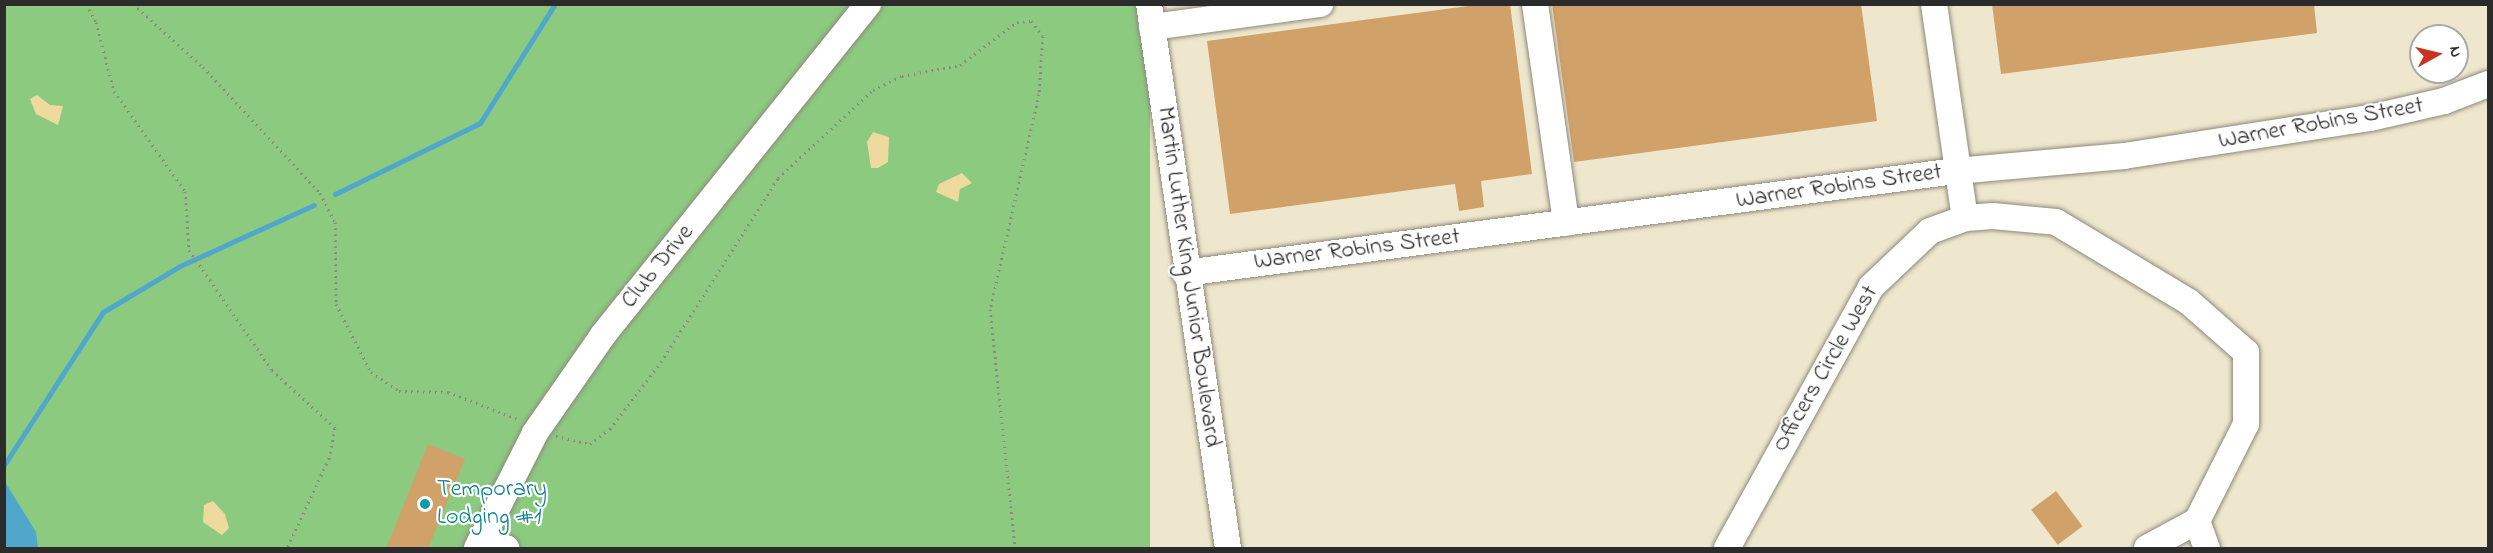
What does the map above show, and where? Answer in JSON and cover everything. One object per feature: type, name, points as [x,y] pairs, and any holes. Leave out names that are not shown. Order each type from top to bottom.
[{"type":"street","name":"Club Drive","points":[[478,545],[536,433],[603,335],[868,4]]},
{"type":"street","points":[[1151,16],[1320,4]]},
{"type":"street","points":[[1535,4],[1566,223]]},
{"type":"street","points":[[1934,4],[1956,171],[1965,218]]},
{"type":"street","name":"Martin Luther King Junior Boulevard","points":[[1151,16],[1185,273],[1228,549]]},
{"type":"street","name":"Warner Robins Street","points":[[1185,273],[1956,171],[2124,156],[2370,118],[2438,103],[2488,84]]},
{"type":"street","name":"Officers Circle West","points":[[1727,549],[1871,287],[1930,231],[1965,218],[2056,222],[2189,302],[2246,352],[2246,424],[2197,521]]},
{"type":"street","points":[[2147,549],[2197,521],[2207,549]]},
{"type":"street","points":[[478,545],[506,549]]},
{"type":"path","points":[[86,4],[96,21],[114,91],[185,191],[189,250],[285,386],[335,428],[329,458],[287,549]]},
{"type":"green space","points":[[4,5],[1150,5],[1150,548],[4,548]]},
{"type":"sand","points":[[37,95],[50,105],[63,106],[58,125],[36,114],[30,99]]},
{"type":"sand","points":[[873,132],[889,137],[888,162],[878,168],[871,168],[867,142]]},
{"type":"sand","points":[[962,173],[972,183],[960,189],[958,202],[936,192],[939,184]]},
{"type":"sand","points":[[213,501],[225,514],[229,528],[222,535],[203,522],[204,505]]},
{"type":"water","points":[[5,482],[36,532],[38,548],[5,548]]},
{"type":"building","points":[[1483,4],[1510,4],[1532,174],[1481,181],[1484,207],[1459,211],[1455,184],[1230,214],[1207,41]]},
{"type":"building","points":[[1552,4],[1861,4],[1877,121],[1574,162]]},
{"type":"building","points":[[1992,4],[2314,4],[2317,33],[2001,74]]},
{"type":"building","name":"Temporary Lodging #1","points":[[428,444],[465,459],[428,549],[386,549]]},
{"type":"building","points":[[2056,491],[2082,526],[2058,545],[2031,510]]},
{"type":"waterway","points":[[335,194],[480,123],[555,4]]},
{"type":"waterway","points":[[4,465],[103,312],[180,266],[314,205]]},
{"type":"place","name":"Temporary Lodging #1","points":[[425,504]]}]
